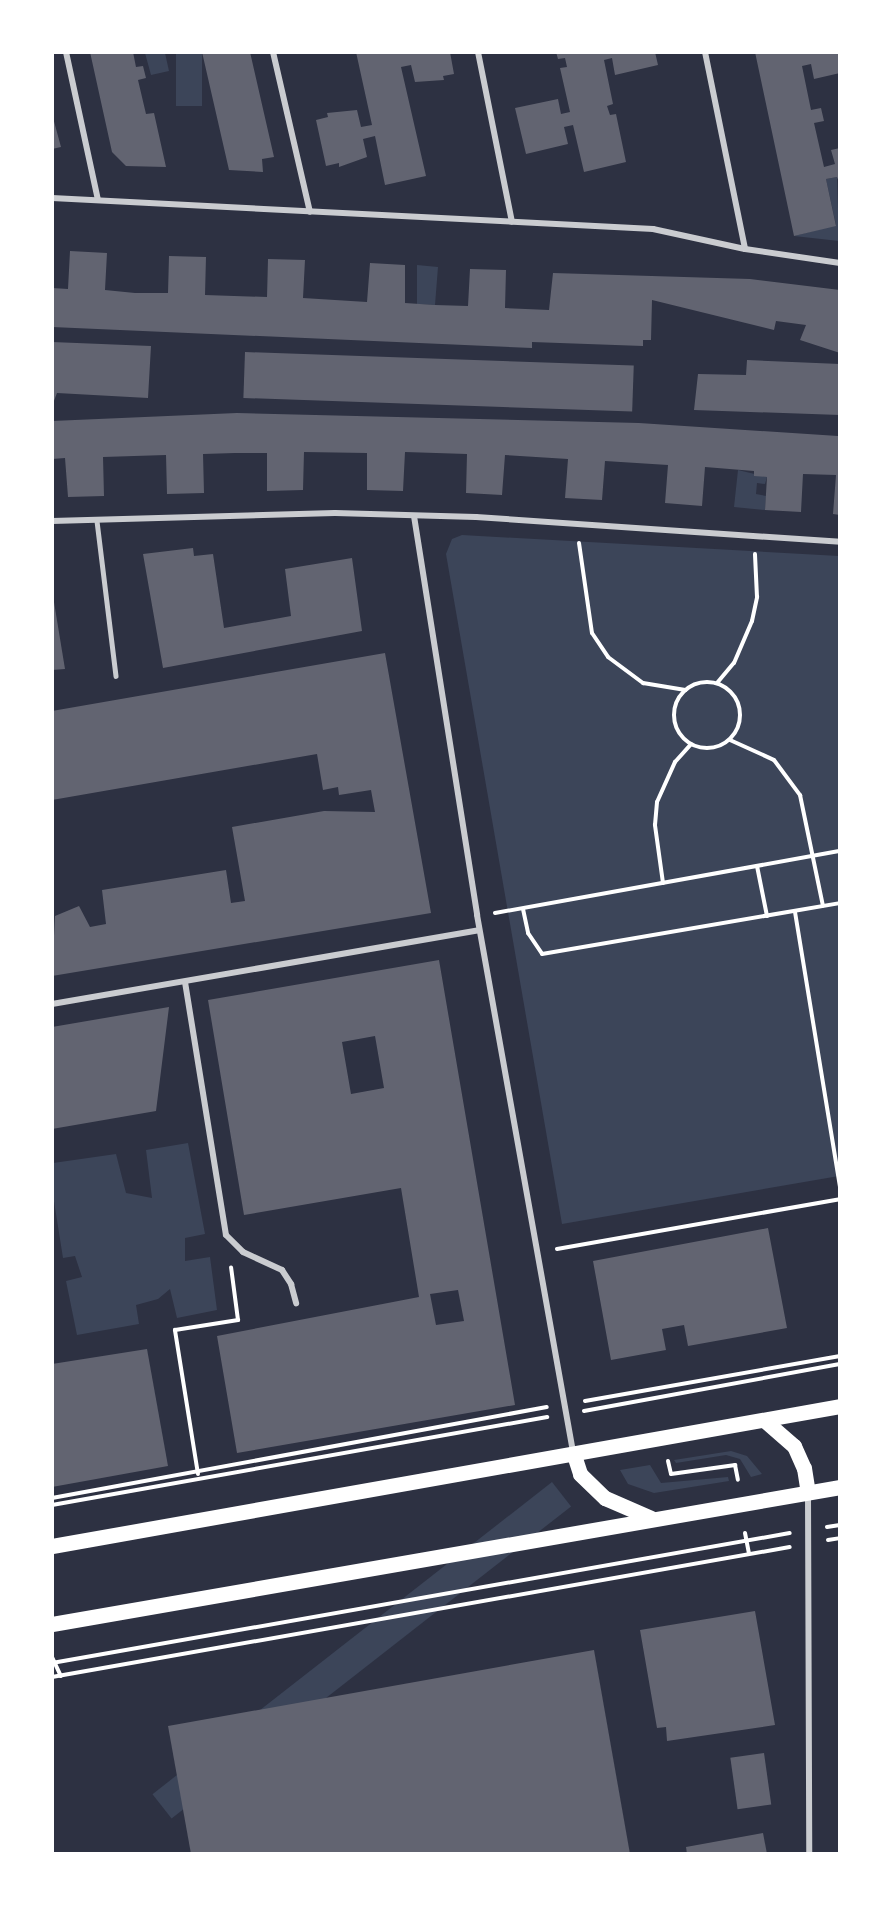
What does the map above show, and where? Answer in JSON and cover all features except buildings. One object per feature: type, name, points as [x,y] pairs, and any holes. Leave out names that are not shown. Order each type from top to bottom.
[{"type":"main road","points":[[52,1546],[840,1406]]},
{"type":"main road","points":[[764,1420],[794,1446],[804,1468],[808,1492]]},
{"type":"main road","points":[[574,1455],[580,1474],[605,1498],[654,1519]]},
{"type":"main road","points":[[52,1624],[840,1487]]},
{"type":"street","points":[[66,52],[98,200]]},
{"type":"street","points":[[273,52],[310,212]]},
{"type":"street","points":[[478,52],[512,222]]},
{"type":"street","points":[[705,52],[745,249]]},
{"type":"street","points":[[52,198],[653,229],[745,249],[840,263]]},
{"type":"street","points":[[52,521],[234,514],[414,516],[576,524],[840,542]]},
{"type":"street","points":[[414,516],[479,930],[574,1455]]},
{"type":"street","points":[[52,1004],[479,930]]},
{"type":"street","points":[[185,982],[226,1235],[243,1252],[282,1270],[291,1284],[296,1303]]},
{"type":"street","points":[[808,1492],[809,1854]]},
{"type":"lane","points":[[97,521],[116,676]]},
{"type":"path","points":[[576,524],[588,616],[597,641],[625,673],[643,682],[685,690],[706,682],[717,683],[733,694],[741,713],[729,740]]},
{"type":"path","points":[[717,683],[734,663],[752,621],[757,597],[755,536]]},
{"type":"path","points":[[685,690],[675,708],[674,719],[677,729],[691,744],[711,748],[729,740],[753,747],[787,773],[800,795],[823,906]]},
{"type":"path","points":[[663,883],[655,825],[657,802],[675,762],[691,744]]},
{"type":"path","points":[[477,915],[523,909],[840,851]]},
{"type":"path","points":[[757,866],[767,916]]},
{"type":"path","points":[[523,909],[528,933],[542,954],[840,903]]},
{"type":"path","points":[[795,912],[840,1187]]},
{"type":"path","points":[[537,1253],[840,1200]]},
{"type":"path","points":[[198,1474],[175,1330],[238,1320],[226,1235]]},
{"type":"path","points":[[585,1401],[655,1392],[840,1356]]},
{"type":"path","points":[[590,1410],[840,1364]]},
{"type":"path","points":[[52,1498],[198,1474],[547,1407]]},
{"type":"path","points":[[52,1505],[547,1417]]},
{"type":"path","points":[[668,1461],[670,1474],[735,1465],[738,1480]]},
{"type":"path","points":[[830,1526],[840,1525]]},
{"type":"path","points":[[745,1533],[749,1554]]},
{"type":"path","points":[[54,1663],[793,1533]]},
{"type":"path","points":[[828,1540],[840,1538]]},
{"type":"path","points":[[52,1677],[791,1547]]},
{"type":"path","points":[[52,1657],[62,1676]]},
{"type":"shaded area","points":[[145,53],[165,53],[169,71],[151,75]]},
{"type":"shaded area","points":[[176,53],[202,53],[202,106],[176,106]]},
{"type":"shaded area","points":[[837,177],[839,241],[794,236],[836,225],[826,179]]},
{"type":"shaded area","points":[[417,265],[438,267],[435,305],[417,304]]},
{"type":"shaded area","points":[[738,470],[767,477],[765,484],[757,483],[756,494],[766,496],[765,510],[734,507]]},
{"type":"shaded area","points":[[462,535],[839,556],[839,1176],[562,1224],[446,554],[452,539]]},
{"type":"shaded area","points":[[188,1143],[205,1234],[185,1238],[185,1261],[210,1257],[217,1310],[177,1318],[170,1289],[158,1299],[136,1305],[139,1324],[77,1335],[66,1281],[82,1277],[75,1256],[63,1258],[53,1195],[53,1163],[116,1154],[126,1193],[152,1198],[146,1150]]},
{"type":"shaded area","points":[[731,1451],[747,1456],[762,1474],[751,1477],[740,1459],[726,1455],[676,1463],[674,1460]]},
{"type":"shaded area","points":[[650,1465],[661,1483],[728,1477],[729,1481],[654,1493],[628,1484],[620,1470]]},
{"type":"shaded area","points":[[552,1482],[571,1506],[172,1819],[152,1794]]}]
